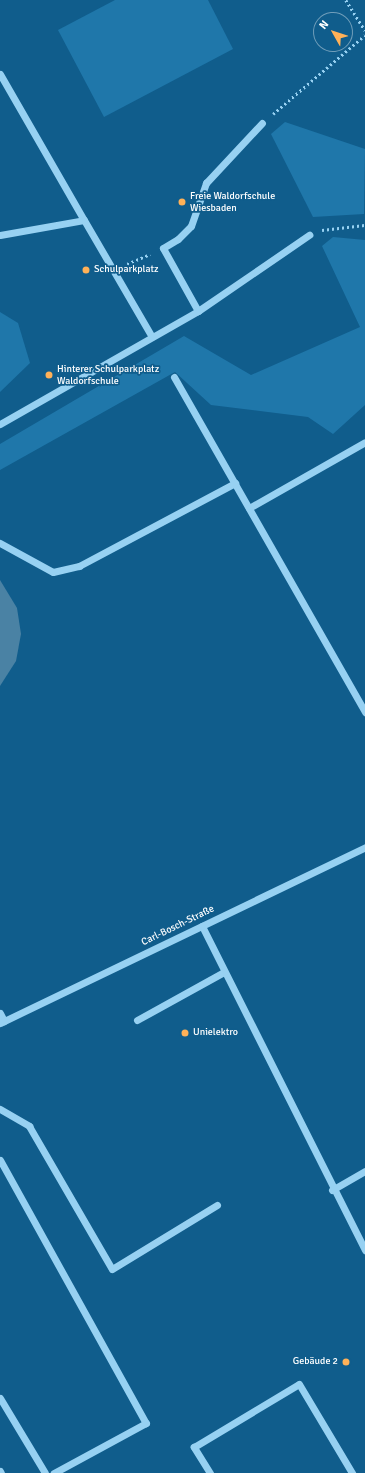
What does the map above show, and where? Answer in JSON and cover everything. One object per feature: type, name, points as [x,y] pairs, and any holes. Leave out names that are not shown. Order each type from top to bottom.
[{"type":"street","points":[[0,74],[152,338]]},
{"type":"street","points":[[198,311],[163,248],[178,239],[191,226],[206,183],[262,123]]},
{"type":"street","points":[[0,235],[84,220]]},
{"type":"street","points":[[0,424],[198,311],[310,235]]},
{"type":"street","points":[[174,377],[365,712]]},
{"type":"street","points":[[249,508],[365,442]]},
{"type":"street","points":[[0,543],[53,572],[79,566],[235,483]]},
{"type":"street","name":"Carl-Bosch-Straße","points":[[2,1022],[365,847]]},
{"type":"street","points":[[202,926],[332,1190],[365,1250]]},
{"type":"street","points":[[137,1020],[224,972]]},
{"type":"street","points":[[0,1013],[2,1022]]},
{"type":"street","points":[[0,1109],[29,1126],[112,1269],[217,1205]]},
{"type":"street","points":[[0,1160],[146,1423],[54,1473]]},
{"type":"street","points":[[332,1190],[365,1171]]},
{"type":"street","points":[[210,1473],[194,1447],[299,1384],[352,1473]]},
{"type":"street","points":[[0,1398],[45,1473]]},
{"type":"path","points":[[346,0],[365,31]]},
{"type":"path","points":[[262,123],[365,35]]},
{"type":"path","points":[[310,235],[324,230],[365,225]]},
{"type":"path","points":[[113,270],[163,248]]},
{"type":"shaded area","points":[[115,0],[208,0],[233,49],[104,117],[58,30]]},
{"type":"shaded area","points":[[285,122],[365,149],[364,214],[313,217],[271,134]]},
{"type":"shaded area","points":[[333,237],[365,240],[365,405],[333,434],[308,417],[211,405],[175,372],[0,470],[0,444],[184,336],[251,375],[360,327],[322,246]]},
{"type":"shaded area","points":[[0,312],[18,323],[30,363],[0,392]]},
{"type":"shaded area","points":[[0,580],[17,608],[21,634],[16,661],[0,686]]},
{"type":"place","name":"Freie Waldorfschule Wiesbaden","points":[[182,202]]},
{"type":"place","name":"Schulparkplatz","points":[[86,270]]},
{"type":"place","name":"Hinterer Schulparkplatz Waldorfschule","points":[[49,375]]},
{"type":"place","name":"Unielektro","points":[[185,1033]]},
{"type":"place","name":"Gebäude 2","points":[[346,1362]]}]
